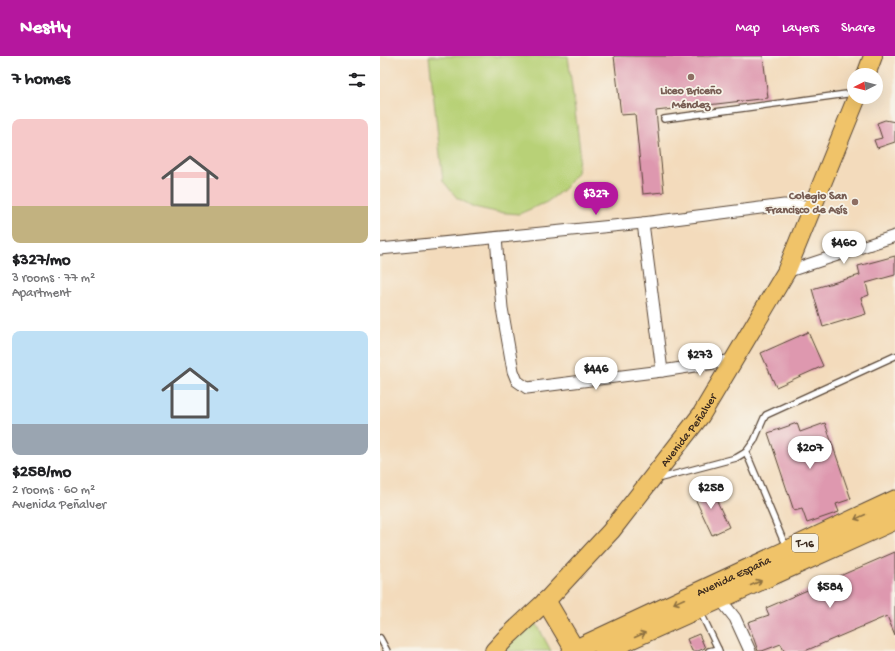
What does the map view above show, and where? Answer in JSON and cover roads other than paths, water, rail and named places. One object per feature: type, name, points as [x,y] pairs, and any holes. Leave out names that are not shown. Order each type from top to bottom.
[{"type":"highway","name":"Avenida España","points":[[578,651],[895,500]]},
{"type":"highway","name":"Avenida España","points":[[604,651],[895,520]]},
{"type":"highway","points":[[546,601],[578,651]]},
{"type":"main road","points":[[869,68],[873,56]]},
{"type":"main road","name":"Avenida Peñalver","points":[[491,651],[500,645],[546,601],[611,531],[701,415],[786,272],[854,104]]},
{"type":"street","points":[[380,249],[644,223],[784,205],[813,206]]},
{"type":"street","points":[[644,223],[662,371]]},
{"type":"street","points":[[786,272],[895,236]]},
{"type":"street","points":[[496,238],[502,308],[513,371],[517,381],[527,388],[662,371],[734,360]]},
{"type":"street","points":[[720,599],[736,618],[750,651]]},
{"type":"lane","points":[[664,119],[847,94]]},
{"type":"lane","points":[[650,482],[736,458],[746,452],[754,441],[766,415],[895,356]]},
{"type":"lane","points":[[746,452],[783,540]]},
{"type":"lane","points":[[699,608],[718,650],[709,651]]},
{"type":"lane","points":[[380,638],[387,651]]},
{"type":"place","name":"Liceo Briceño Méndez","points":[[691,77]]},
{"type":"place","name":"Colegio San Francisco de Asís","points":[[855,202]]}]
